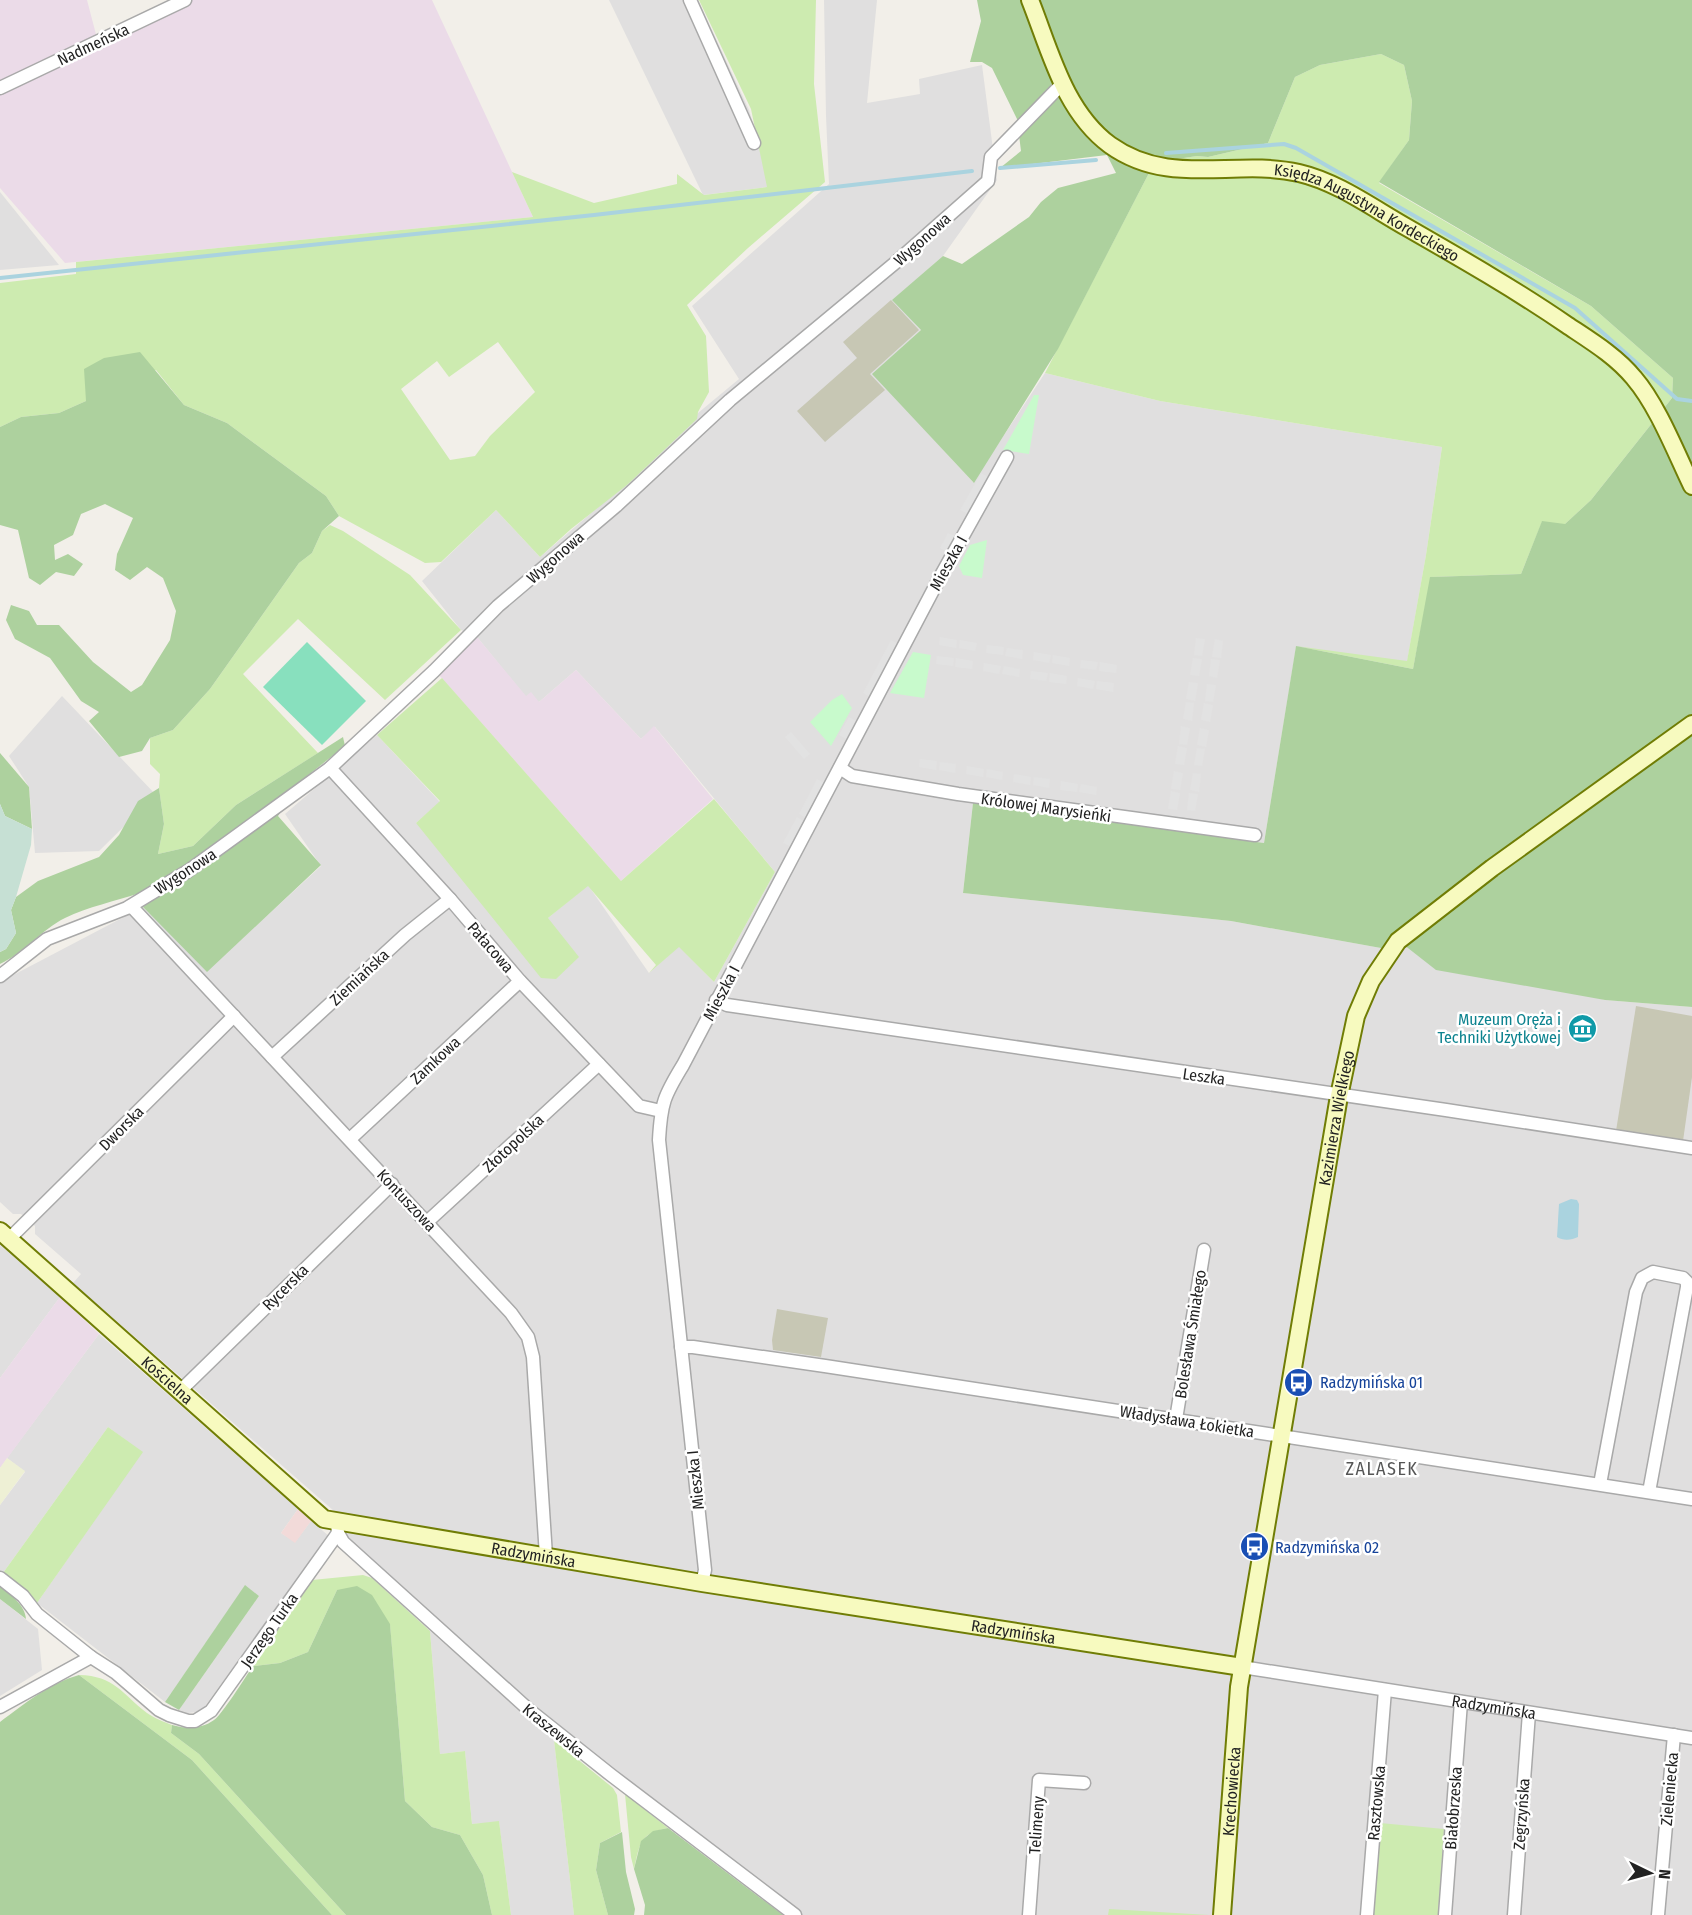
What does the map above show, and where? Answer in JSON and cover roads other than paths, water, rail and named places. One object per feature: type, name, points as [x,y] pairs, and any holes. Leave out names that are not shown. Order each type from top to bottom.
[{"type":"street","points":[[690,0],[753,143]]},
{"type":"street","name":"Księdza Augustyna Kordeckiego","points":[[1030,0],[1073,104],[1093,131],[1110,145],[1152,165],[1175,170],[1280,170],[1316,178],[1346,192],[1534,302],[1612,357],[1636,381],[1652,406],[1692,486]]},
{"type":"street","name":"Nadmeńska","points":[[0,88],[182,1]]},
{"type":"street","name":"Wygonowa","points":[[0,976],[47,939],[130,906],[188,871],[330,768],[434,671],[498,606],[616,506],[730,400],[895,263],[988,181],[992,157],[1063,83]]},
{"type":"street","name":"Mieszka I","points":[[702,1583],[705,1570],[659,1140],[661,1111],[666,1093],[939,579],[1007,457]]},
{"type":"street","name":"Kazimierza Wielkiego","points":[[1242,1667],[1339,1096],[1356,1016],[1371,981],[1398,940],[1492,868],[1692,724]]},
{"type":"street","name":"Pałacowa","points":[[330,768],[450,899],[520,981],[639,1106],[661,1111]]},
{"type":"street","name":"Królowej Marysieńki","points":[[840,768],[852,776],[958,794],[1255,835]]},
{"type":"street","name":"Ziemiańska","points":[[272,1058],[405,935],[450,899]]},
{"type":"street","name":"Kontuszowa","points":[[130,906],[392,1184],[511,1313],[528,1337],[536,1386],[546,1556]]},
{"type":"street","name":"Zamkowa","points":[[350,1139],[520,981]]},
{"type":"street","name":"Leszka","points":[[716,1000],[728,1005],[1692,1148]]},
{"type":"street","name":"Dworska","points":[[4,1235],[234,1016]]},
{"type":"street","name":"Złotopolska","points":[[427,1222],[599,1064]]},
{"type":"street","name":"Rycerska","points":[[179,1392],[392,1184]]},
{"type":"street","name":"Kościelna","points":[[4,1235],[314,1512],[338,1528]]},
{"type":"street","name":"Bolesława Śmiałego","points":[[1176,1419],[1204,1250]]},
{"type":"street","points":[[1600,1484],[1636,1292],[1642,1278],[1653,1272],[1683,1278],[1687,1282],[1687,1287],[1649,1492]]},
{"type":"street","name":"Władysława Łokietka","points":[[681,1347],[825,1366],[1692,1499]]},
{"type":"street","name":"Radzymińska","points":[[338,1528],[546,1556],[702,1583],[1692,1738]]},
{"type":"street","name":"Jerzego Turka","points":[[91,1657],[116,1673],[159,1710],[180,1719],[195,1721],[211,1711],[338,1528]]},
{"type":"street","name":"Kraszewska","points":[[338,1528],[343,1542],[528,1709],[610,1775],[795,1915]]},
{"type":"street","points":[[0,1578],[22,1596],[37,1614],[91,1657],[0,1707]]},
{"type":"street","name":"Krechowiecka","points":[[1222,1915],[1242,1667]]},
{"type":"street","name":"Rasztowska","points":[[1367,1915],[1385,1690]]},
{"type":"street","name":"Białobrzeska","points":[[1445,1915],[1461,1702]]},
{"type":"street","name":"Zegrzyńska","points":[[1514,1915],[1529,1713]]},
{"type":"street","name":"Zieleniecka","points":[[1658,1915],[1674,1735]]},
{"type":"street","name":"Telimeny","points":[[1029,1915],[1039,1780],[1084,1783]]},
{"type":"water","points":[[1571,1199],[1577,1200],[1579,1204],[1578,1237],[1562,1239],[1557,1237],[1559,1204]]},
{"type":"waterway","points":[[1166,153],[1284,144],[1296,148],[1575,308],[1677,399],[1692,401]]},
{"type":"waterway","points":[[1000,168],[1096,160]]},
{"type":"waterway","points":[[0,278],[594,215],[972,171]]},
{"type":"place","name":"Muzeum Oręża i Techniki Użytkowej","points":[[1582,1028]]},
{"type":"place","name":"Radzymińska 01","points":[[1299,1382]]},
{"type":"place","name":"Radzymińska 02","points":[[1254,1547]]},
{"type":"district","name":"ZALASEK","points":[[1382,1469]]}]
